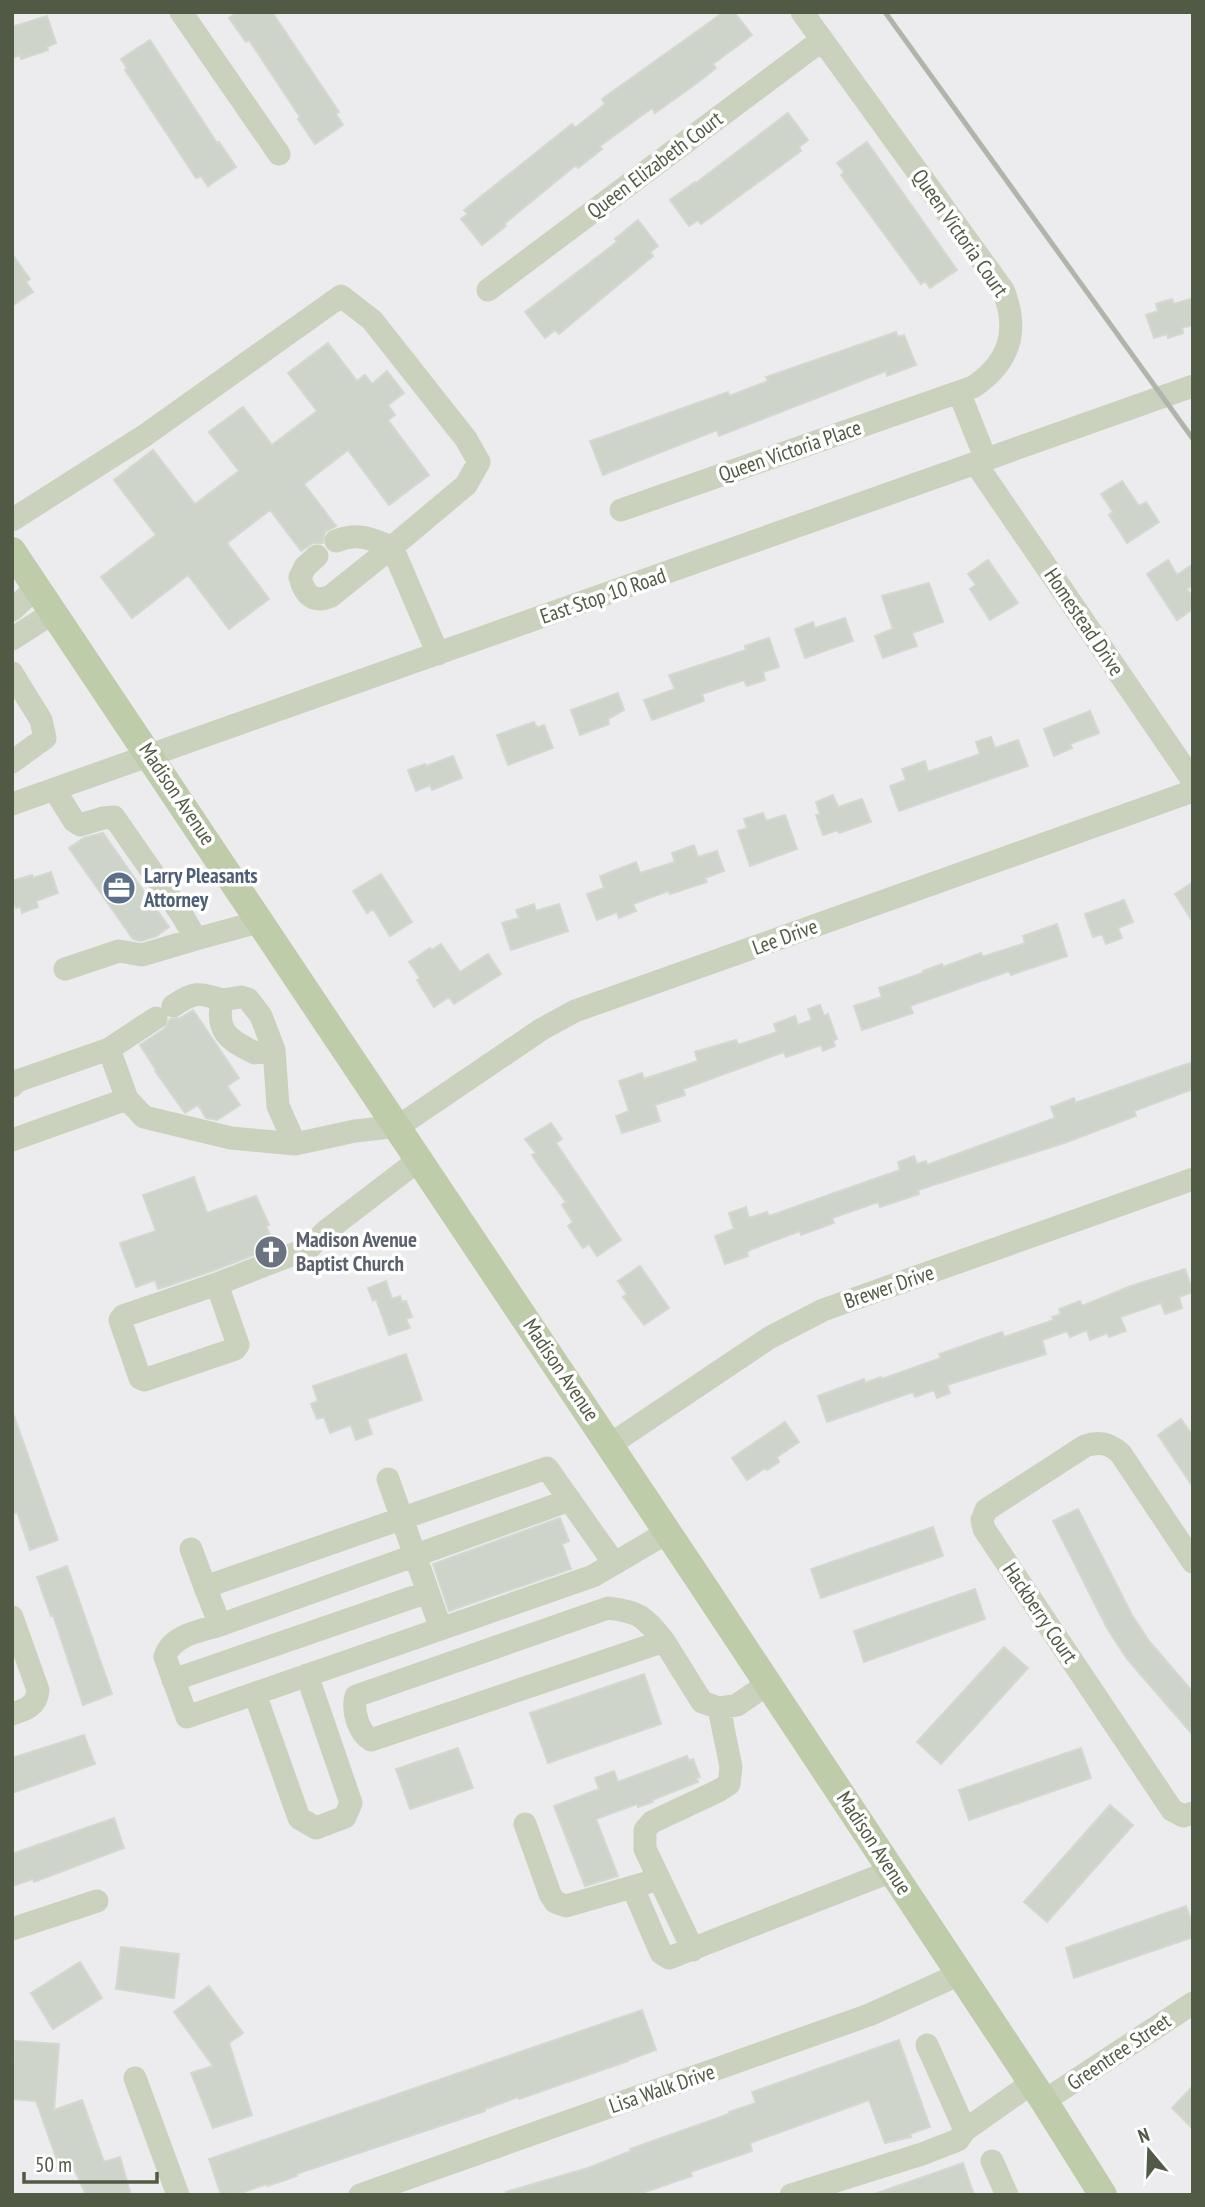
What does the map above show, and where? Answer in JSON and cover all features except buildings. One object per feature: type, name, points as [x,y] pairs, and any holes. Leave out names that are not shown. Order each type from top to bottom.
[{"type":"main road","name":"Madison Avenue","points":[[12,551],[152,755],[611,1444],[1103,2195]]},
{"type":"street","points":[[181,12],[279,154]]},
{"type":"street","name":"Queen Victoria Court","points":[[802,12],[1000,285],[1008,302],[1010,336],[1000,363],[985,379],[959,392]]},
{"type":"street","name":"Queen Elizabeth Court","points":[[488,290],[822,40]]},
{"type":"street","points":[[12,520],[144,436],[341,296],[372,320],[466,439],[479,462],[466,485],[331,596],[322,600],[312,598],[306,593],[300,577],[305,567],[317,556]]},
{"type":"street","name":"East Stop 10 Road","points":[[12,804],[1193,386]]},
{"type":"street","points":[[959,392],[981,462]]},
{"type":"street","name":"Queen Victoria Place","points":[[621,510],[959,392]]},
{"type":"street","name":"Homestead Drive","points":[[981,462],[1193,781]]},
{"type":"street","points":[[336,541],[348,536],[367,536],[392,547],[438,654]]},
{"type":"street","points":[[12,610],[37,587]]},
{"type":"street","points":[[12,639],[54,612]]},
{"type":"street","points":[[12,673],[41,720],[46,737],[12,762]]},
{"type":"street","points":[[54,789],[74,821],[80,825],[114,817],[196,939]]},
{"type":"street","name":"Lee Drive","points":[[398,1126],[542,1029],[575,1011],[1193,792]]},
{"type":"street","points":[[65,968],[120,951],[142,955],[262,921]]},
{"type":"street","points":[[12,1086],[17,1081],[109,1049],[188,995],[196,993],[222,1000],[240,997],[248,999],[261,1016],[274,1050],[278,1106],[295,1144]]},
{"type":"street","points":[[222,1000],[218,1017],[225,1034],[255,1053],[274,1050]]},
{"type":"street","points":[[109,1049],[127,1099],[144,1117],[231,1138],[295,1144],[355,1131],[398,1126]]},
{"type":"street","points":[[12,1140],[127,1099]]},
{"type":"street","points":[[217,1284],[238,1345],[234,1349],[145,1380],[140,1378],[120,1320],[122,1317],[309,1248],[326,1231],[420,1159]]},
{"type":"street","name":"Brewer Drive","points":[[611,1444],[769,1338],[824,1310],[1193,1179]]},
{"type":"street","name":"Hackberry Court","points":[[1193,1562],[1121,1454],[1106,1443],[1085,1446],[986,1510],[982,1520],[983,1527],[1172,1810],[1183,1816],[1193,1814]]},
{"type":"street","points":[[205,1587],[547,1468],[614,1563]]},
{"type":"street","points":[[388,1479],[441,1629]]},
{"type":"street","points":[[570,1500],[174,1641],[167,1649],[165,1657],[187,1717],[593,1576],[668,1532]]},
{"type":"street","points":[[191,1549],[220,1625]]},
{"type":"street","points":[[173,1680],[428,1592]]},
{"type":"street","points":[[664,1641],[371,1740],[363,1735],[353,1707],[356,1696],[608,1608],[629,1611],[646,1618],[664,1641],[702,1702],[719,1708],[737,1705],[769,1684]]},
{"type":"street","points":[[12,1617],[38,1690],[34,1703],[12,1714]]},
{"type":"street","points":[[255,1694],[299,1818],[316,1828],[345,1817],[351,1803],[307,1675]]},
{"type":"street","points":[[693,1950],[645,1849],[645,1830],[649,1825],[729,1784],[731,1767],[719,1708]]},
{"type":"street","points":[[525,1824],[555,1902],[566,1906],[659,1878]]},
{"type":"street","points":[[633,1888],[661,1953],[669,1958],[892,1871]]},
{"type":"street","points":[[12,1929],[97,1901]]},
{"type":"street","name":"Lisa Walk Drive","points":[[360,2195],[869,2015],[960,1974]]},
{"type":"street","name":"Greentree Street","points":[[791,2195],[958,2140],[965,2130],[1038,2092],[1193,2003]]},
{"type":"street","points":[[927,2045],[965,2130]]},
{"type":"street","points":[[135,2078],[178,2195]]},
{"type":"street","points":[[992,2161],[1007,2195]]},
{"type":"railway","points":[[885,12],[1193,439]]},
{"type":"place","name":"Larry Pleasants Attorney","points":[[119,888]]},
{"type":"place","name":"Madison Avenue Baptist Church","points":[[271,1252]]}]
